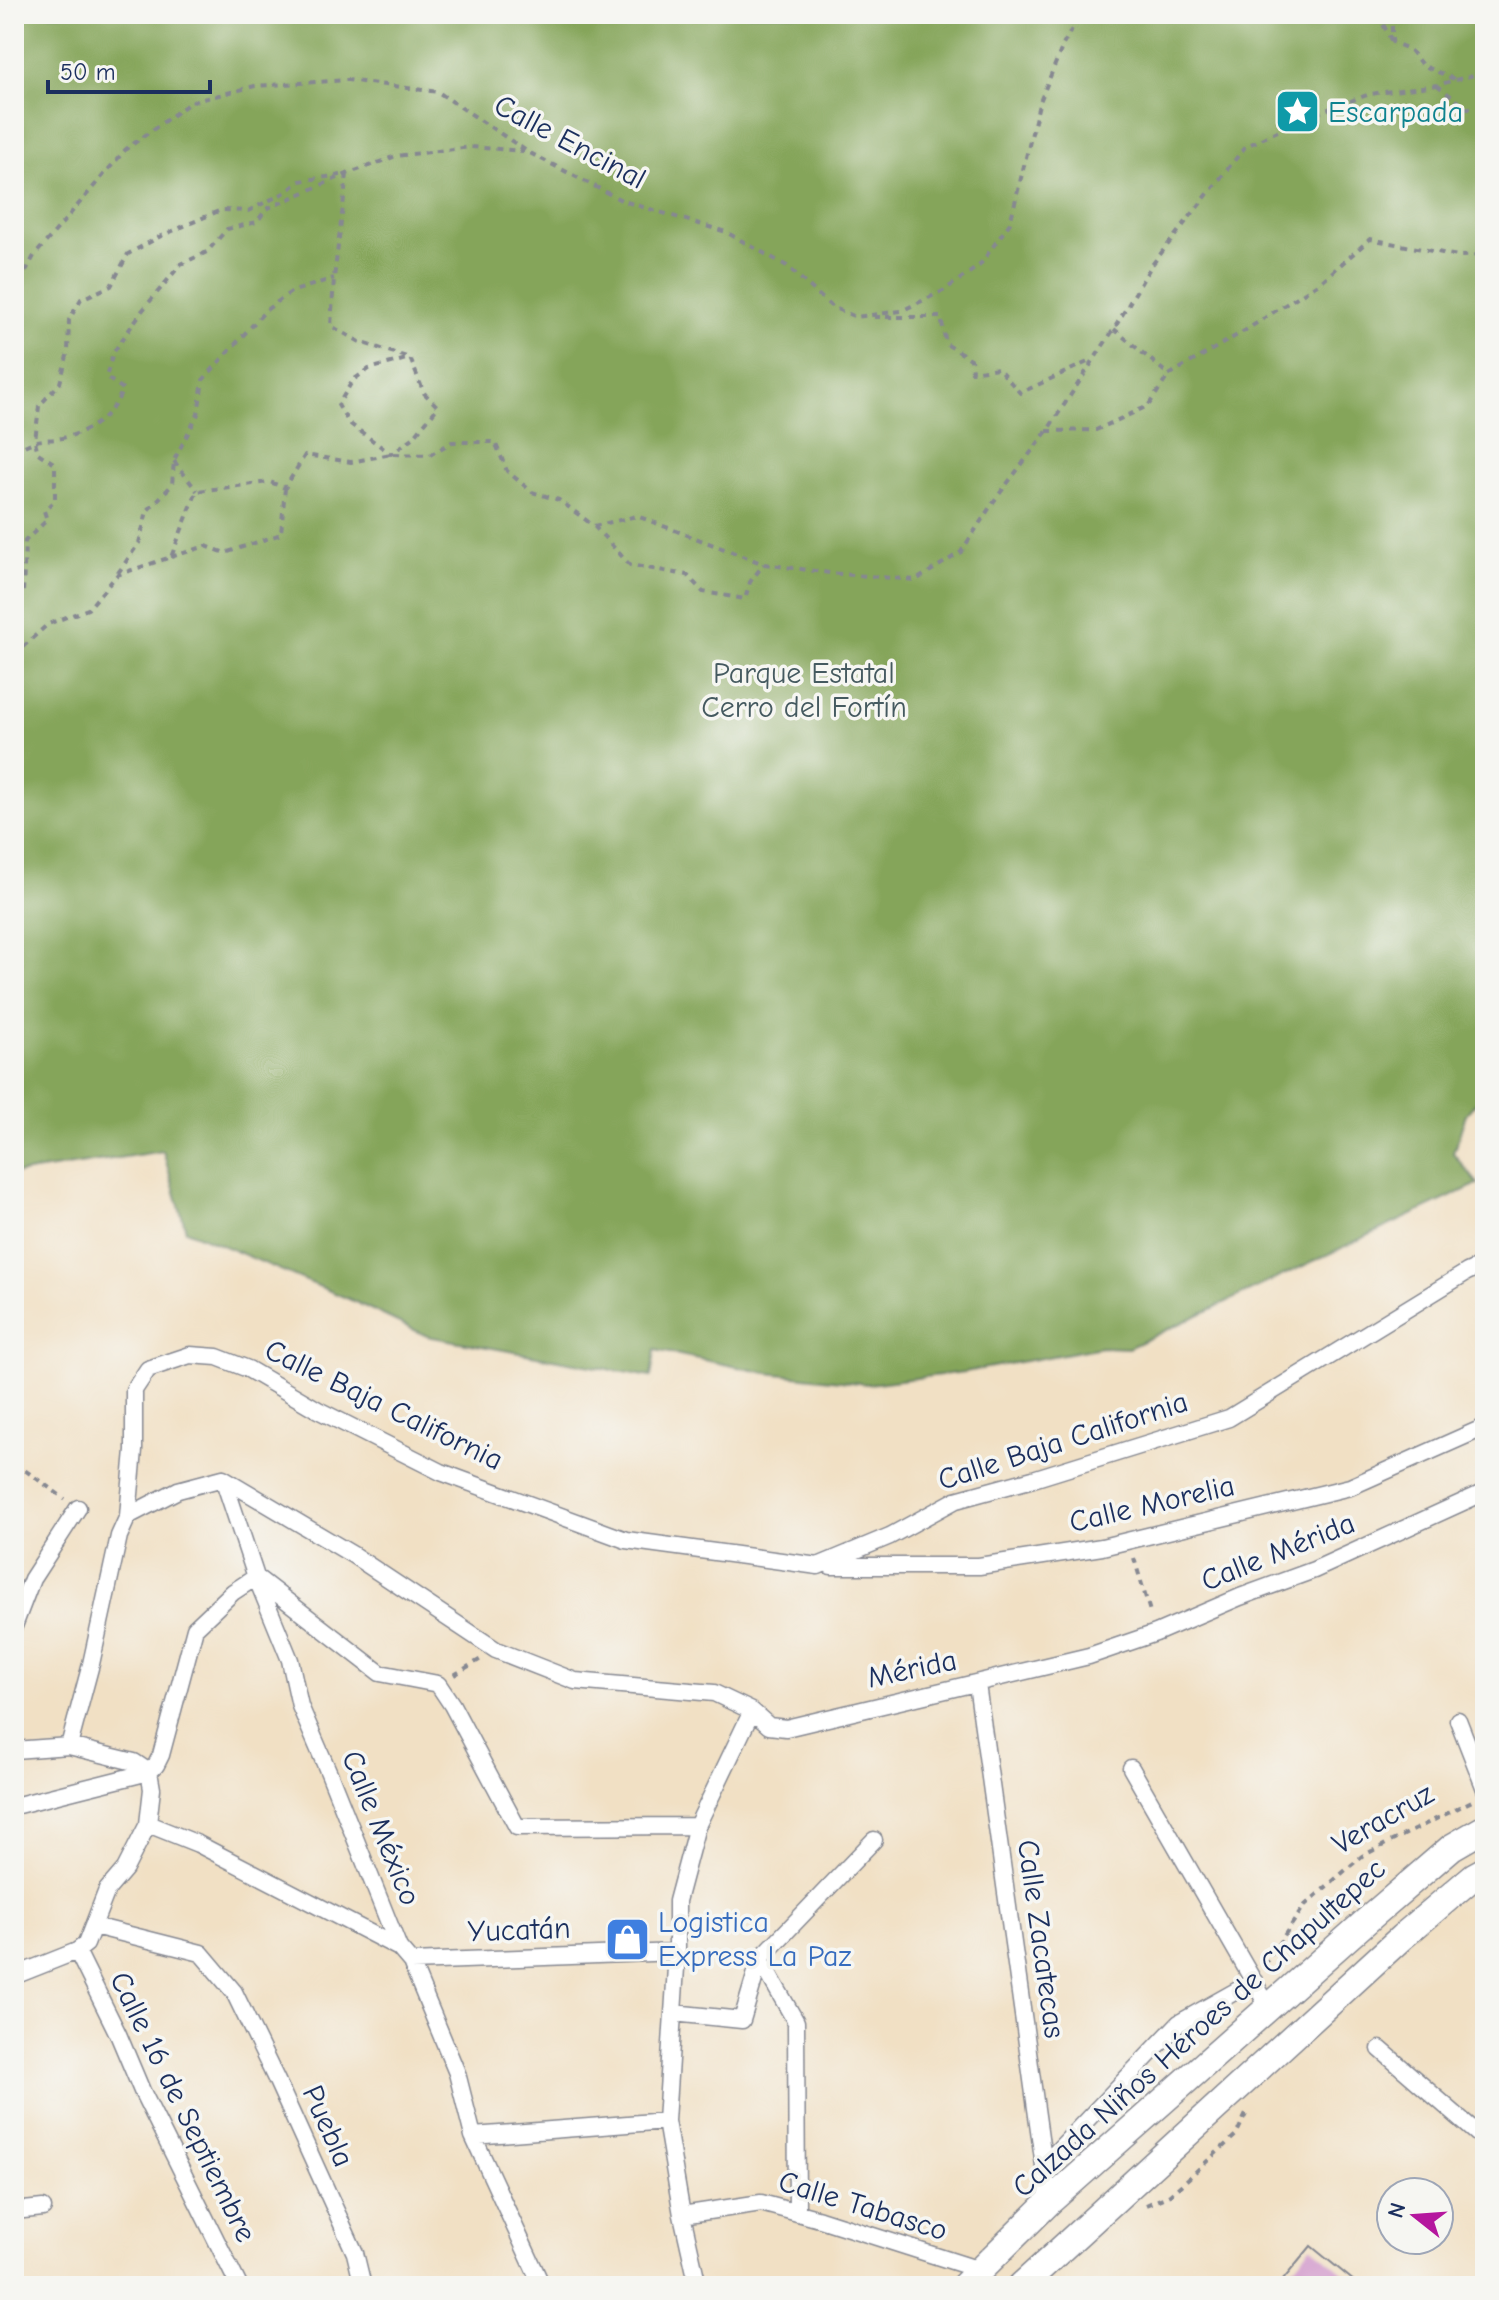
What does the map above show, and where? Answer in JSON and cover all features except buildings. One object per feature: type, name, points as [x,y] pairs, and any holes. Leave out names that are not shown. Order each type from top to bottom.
[{"type":"main road","name":"Calzada Niños Héroes de Chapultepec","points":[[972,2278],[1049,2202],[1452,1847],[1485,1828]]},
{"type":"main road","points":[[1021,2286],[1402,1937],[1485,1870]]},
{"type":"street","name":"Calle Baja California","points":[[69,1746],[91,1664],[119,1536],[128,1516],[134,1450],[134,1390],[148,1369],[190,1355],[217,1357],[248,1369],[318,1410],[441,1472],[626,1540],[818,1566],[890,1536],[956,1500],[1229,1418],[1467,1272],[1485,1264]]},
{"type":"street","name":"Calle Morelia","points":[[818,1566],[979,1566],[1102,1547],[1350,1487],[1485,1427]]},
{"type":"street","points":[[128,1516],[178,1490],[223,1478]]},
{"type":"street","name":"Calle México","points":[[223,1478],[256,1577],[290,1660],[300,1706],[399,1948],[411,1962],[457,2073],[473,2136],[542,2286]]},
{"type":"street","name":"Mérida","points":[[223,1478],[353,1555],[496,1650],[575,1681],[714,1693],[752,1711],[769,1726],[786,1728],[1089,1656]]},
{"type":"street","name":"Calle Mérida","points":[[1089,1656],[1156,1633],[1314,1570],[1485,1492]]},
{"type":"street","points":[[14,1626],[32,1579],[78,1508]]},
{"type":"street","points":[[14,1806],[149,1772],[161,1755],[195,1628],[233,1592],[256,1577],[380,1673],[438,1684],[517,1827],[697,1826]]},
{"type":"street","points":[[14,1591],[32,1579]]},
{"type":"street","name":"Calle Zacatecas","points":[[977,1684],[1049,2202]]},
{"type":"street","points":[[698,2286],[666,2121],[677,1952],[677,1901],[697,1826],[752,1711]]},
{"type":"street","points":[[1458,1720],[1485,1789]]},
{"type":"street","points":[[14,1750],[69,1746],[134,1762],[149,1772],[152,1789],[148,1824],[125,1869],[107,1890],[86,1944],[77,1951],[14,1976]]},
{"type":"street","points":[[1131,1768],[1269,2008]]},
{"type":"street","points":[[148,1824],[198,1844],[399,1948]]},
{"type":"street","points":[[673,2013],[742,2020],[760,1959],[874,1840]]},
{"type":"street","name":"Puebla","points":[[94,1926],[201,1953],[234,1992],[355,2253],[363,2286]]},
{"type":"street","name":"Calle 16 de Septiembre","points":[[77,1951],[142,2091],[239,2286]]},
{"type":"street","name":"Yucatán","points":[[411,1962],[677,1952]]},
{"type":"street","points":[[760,1959],[796,2022],[797,2213]]},
{"type":"street","points":[[1044,2165],[1179,2023],[1254,1981]]},
{"type":"street","points":[[1380,2049],[1484,2139]]},
{"type":"street","points":[[1484,2139],[1485,2120]]},
{"type":"street","points":[[473,2136],[666,2121]]},
{"type":"street","name":"Calle Tabasco","points":[[682,2215],[761,2203],[797,2213],[972,2278]]},
{"type":"street","points":[[14,2211],[43,2208]]},
{"type":"path","points":[[856,317],[901,311],[943,291],[979,266],[1010,223],[1039,104],[1063,45],[1080,14]]},
{"type":"path","points":[[1378,14],[1392,42],[1409,49],[1422,65],[1455,80]]},
{"type":"path","points":[[1392,14],[1392,42]]},
{"type":"path","points":[[594,526],[637,516],[764,564],[916,580],[961,552],[994,501],[1047,431],[1151,266],[1245,147],[1304,118],[1370,94],[1437,85],[1485,72]]},
{"type":"path","name":"Calle Encinal","points":[[14,293],[34,256],[126,149],[191,102],[255,86],[347,80],[438,92],[528,152],[623,201],[726,232],[787,266],[832,307],[856,317]]},
{"type":"path","points":[[1437,85],[1466,108],[1485,108]]},
{"type":"path","points":[[14,451],[35,441],[61,438],[90,429],[118,402],[123,389],[106,377],[113,353],[142,311],[181,264],[207,252],[227,229],[257,222],[266,209],[396,156],[471,147],[528,152]]},
{"type":"path","points":[[347,174],[331,326],[360,342],[410,358]]},
{"type":"path","points":[[14,598],[23,593],[25,541],[47,520],[44,511],[55,501],[55,464],[38,453],[35,441],[39,406],[60,383],[68,352],[69,320],[81,299],[111,286],[128,254],[161,236],[221,210],[248,211],[286,192],[300,181],[347,174]]},
{"type":"path","points":[[1047,431],[1096,430],[1148,406],[1169,375],[1322,281],[1370,239],[1458,256],[1485,255]]},
{"type":"path","points":[[14,655],[48,624],[88,609],[139,543],[147,511],[172,485],[174,460],[198,414],[203,380],[266,310],[291,292],[334,278]]},
{"type":"path","points":[[856,317],[941,317],[946,344],[971,359],[972,372],[998,368],[1020,393],[1094,359]]},
{"type":"path","points":[[1114,329],[1169,375]]},
{"type":"path","points":[[391,454],[349,423],[338,405],[353,380],[369,369],[410,358]]},
{"type":"path","points":[[391,454],[413,438],[438,407],[424,393],[410,358]]},
{"type":"path","points":[[117,575],[206,546],[225,553],[281,534],[285,488],[305,455],[351,462],[391,454],[430,455],[452,442],[495,442],[507,471],[532,492],[559,500],[594,526],[630,565],[687,575],[703,592],[745,599],[750,582],[764,564]]},
{"type":"path","points":[[174,460],[197,491]]},
{"type":"path","points":[[197,491],[270,482],[285,488]]},
{"type":"path","points":[[171,557],[197,491]]},
{"type":"path","points":[[14,1466],[26,1471],[78,1508]]},
{"type":"path","points":[[1129,1541],[1156,1633]]},
{"type":"path","points":[[438,1684],[496,1650]]},
{"type":"path","name":"Veracruz","points":[[1254,1981],[1305,1905],[1362,1856],[1471,1801]]},
{"type":"green space","name":"Parque Estatal Cerro del Fortín","points":[[14,14],[1485,14],[1485,1092],[1466,1114],[1453,1153],[1478,1184],[1128,1348],[1102,1347],[965,1372],[868,1384],[767,1373],[655,1350],[651,1377],[427,1336],[186,1230],[163,1151],[14,1174]]},
{"type":"place","name":"Escarpada","points":[[1297,112]]},
{"type":"place","name":"Logistica Express La Paz","points":[[627,1939]]}]
